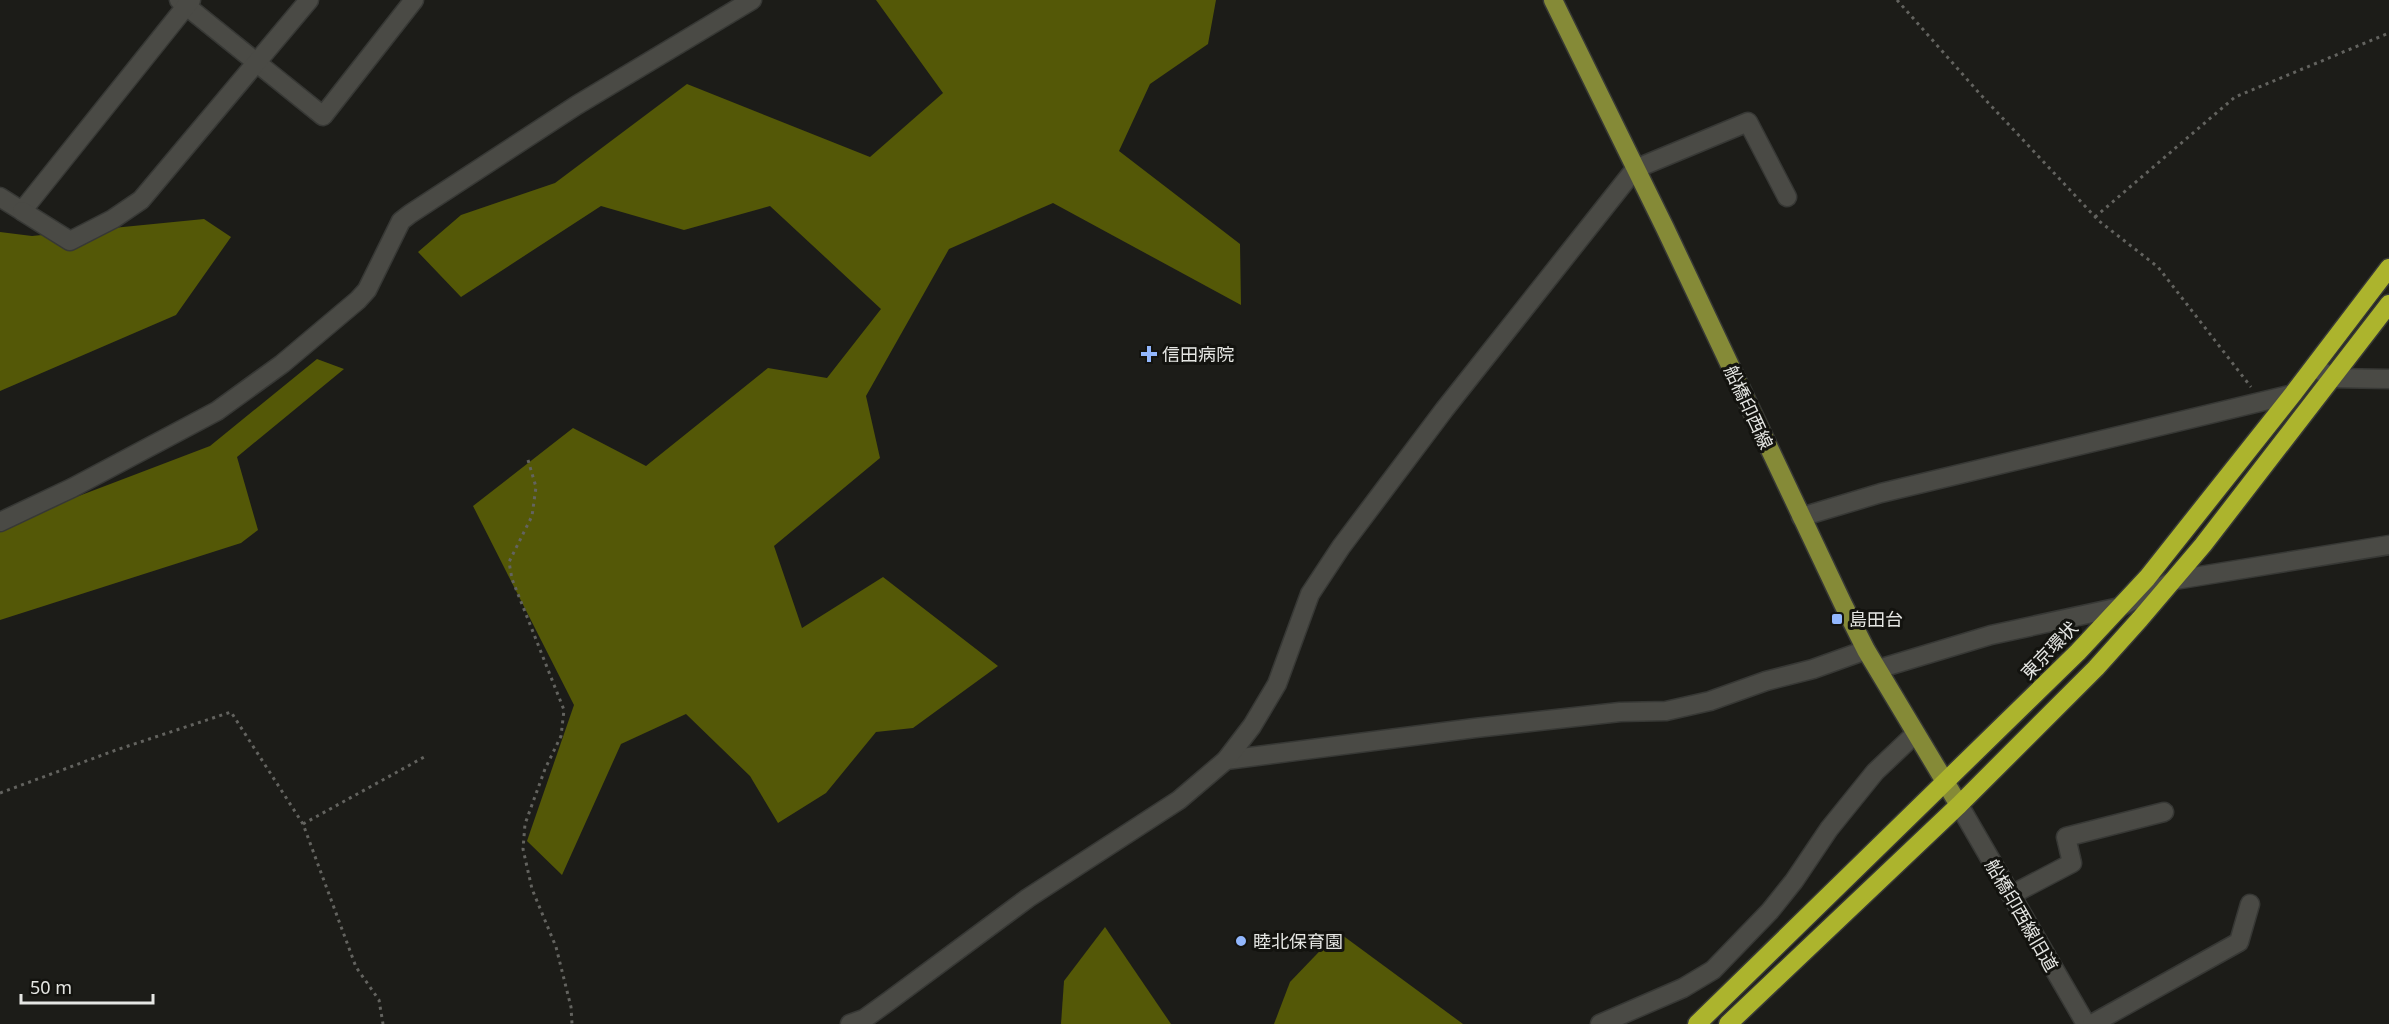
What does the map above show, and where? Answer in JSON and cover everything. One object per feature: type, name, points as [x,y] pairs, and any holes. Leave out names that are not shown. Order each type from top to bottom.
[{"type":"highway","name":"東京環状","points":[[1697,1024],[2078,652],[2172,547],[2389,268]]},
{"type":"highway","points":[[1728,1024],[1959,806],[2096,668],[2175,580],[2389,304]]},
{"type":"main road","name":"船橋印西線","points":[[1557,2],[1866,650],[1959,806]]},
{"type":"street","points":[[0,197],[70,241],[113,219],[141,200],[309,0]]},
{"type":"street","points":[[22,211],[186,2],[323,116],[414,0]]},
{"type":"street","points":[[0,522],[187,429],[253,387],[358,300],[367,290],[401,221],[410,214],[577,105],[752,0]]},
{"type":"street","points":[[850,1024],[864,1018],[889,1001],[1028,898],[1179,800],[1226,760],[1252,726],[1277,684],[1310,594],[1341,547],[1444,410],[1635,169],[1748,122],[1787,197]]},
{"type":"street","points":[[2314,367],[2333,378],[2389,379]]},
{"type":"street","points":[[1801,517],[1881,494],[2293,394]]},
{"type":"street","points":[[1878,669],[1991,634],[2120,606],[2175,580],[2389,545]]},
{"type":"street","points":[[1226,760],[1475,728],[1620,712],[1665,711],[1710,701],[1866,650]]},
{"type":"street","points":[[1600,1024],[1683,988],[1713,970],[1770,911],[1794,881],[1829,829],[1875,772],[1915,734]]},
{"type":"street","name":"船橋印西線旧道","points":[[1959,806],[2086,1024]]},
{"type":"street","points":[[2011,895],[2072,863],[2066,837],[2164,812]]},
{"type":"street","points":[[2092,1024],[2239,942],[2250,904]]},
{"type":"path","points":[[1897,0],[1980,94],[2095,217],[2158,267],[2263,402]]},
{"type":"path","points":[[2095,217],[2235,97],[2389,33]]},
{"type":"path","points":[[528,460],[536,487],[532,516],[509,562],[513,579],[564,710],[561,736],[545,769],[525,824],[523,849],[532,889],[556,947],[571,1007],[572,1024]]},
{"type":"path","points":[[0,793],[116,750],[231,712],[303,824],[356,967],[379,1000],[383,1024]]},
{"type":"path","points":[[303,824],[426,756]]},
{"type":"shaded area","points":[[876,0],[1216,0],[1208,44],[1150,84],[1119,151],[1240,244],[1241,305],[1053,203],[949,249],[866,396],[880,458],[774,546],[802,628],[883,577],[998,666],[913,728],[876,732],[826,793],[778,823],[750,776],[686,714],[621,744],[562,875],[527,841],[574,705],[473,506],[573,428],[646,466],[768,368],[827,378],[881,309],[770,206],[684,230],[601,206],[461,297],[418,252],[461,215],[555,183],[687,84],[870,157],[943,93]]},
{"type":"shaded area","points":[[204,219],[231,237],[176,315],[0,391],[0,232],[32,236]]},
{"type":"shaded area","points":[[317,359],[344,369],[237,457],[258,530],[241,543],[0,620],[0,526],[210,446]]},
{"type":"shaded area","points":[[1105,927],[1171,1024],[1061,1024],[1064,981]]},
{"type":"shaded area","points":[[1338,932],[1463,1024],[1274,1024],[1290,982]]},
{"type":"place","name":"信田病院","points":[[1149,354]]},
{"type":"place","name":"島田台","points":[[1837,619]]},
{"type":"place","name":"睦北保育園","points":[[1241,941]]}]
